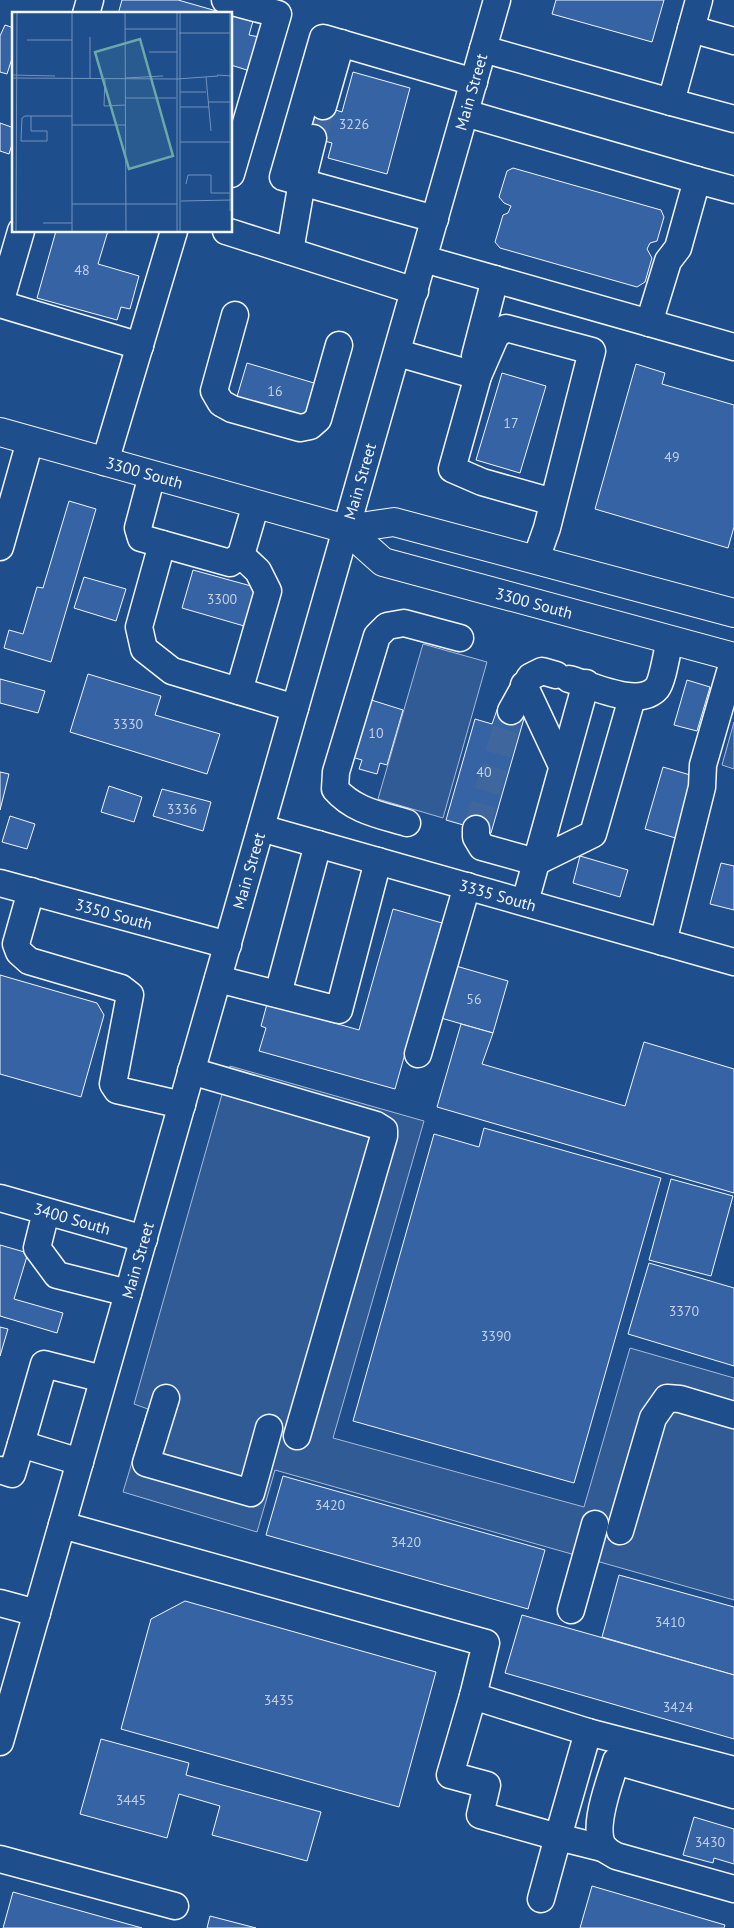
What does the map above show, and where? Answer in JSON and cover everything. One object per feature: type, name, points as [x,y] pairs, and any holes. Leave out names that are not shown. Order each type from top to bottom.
[{"type":"main road","name":"3300 South","points":[[0,432],[346,529],[394,522],[734,612]]},
{"type":"main road","name":"3300 South","points":[[346,529],[383,562],[734,658]]},
{"type":"street","points":[[225,0],[278,14],[242,104],[232,168]]},
{"type":"street","name":"Main Street","points":[[0,1742],[9,1678],[37,1613],[346,529],[398,353],[497,0]]},
{"type":"street","points":[[671,102],[699,0]]},
{"type":"street","points":[[691,29],[734,41]]},
{"type":"street","points":[[290,251],[293,179],[323,38],[474,82]]},
{"type":"street","points":[[323,106],[341,43]]},
{"type":"street","points":[[483,49],[734,119]]},
{"type":"street","points":[[465,114],[734,190]]},
{"type":"street","points":[[293,179],[313,138]]},
{"type":"street","points":[[293,179],[435,219]]},
{"type":"street","points":[[650,323],[668,261],[678,248],[697,180]]},
{"type":"street","points":[[21,232],[0,304],[140,346]]},
{"type":"street","points":[[105,462],[174,232]]},
{"type":"street","points":[[229,232],[415,291]]},
{"type":"street","points":[[424,259],[734,347]]},
{"type":"street","points":[[478,376],[475,359],[495,279]]},
{"type":"street","points":[[536,559],[554,502],[604,311]]},
{"type":"street","points":[[235,315],[214,391],[221,403],[240,411],[300,428],[314,424],[318,419],[339,345]]},
{"type":"street","points":[[554,502],[482,482],[452,469],[478,376],[496,335],[506,328],[592,351]]},
{"type":"street","points":[[398,353],[478,376]]},
{"type":"street","points":[[0,547],[30,441]]},
{"type":"street","points":[[152,475],[138,528],[141,538],[230,563],[241,555],[256,504]]},
{"type":"street","points":[[162,544],[139,628],[144,649],[172,671],[295,708]]},
{"type":"street","points":[[239,691],[268,591],[258,571],[241,555]]},
{"type":"street","points":[[407,823],[359,808],[345,800],[336,788],[336,772],[377,636],[387,626],[404,623],[460,638]]},
{"type":"street","points":[[511,711],[530,677],[542,671],[632,698],[647,695],[658,687],[670,640]]},
{"type":"street","points":[[664,942],[702,787],[702,765],[734,658]]},
{"type":"street","points":[[525,902],[562,766],[570,679]]},
{"type":"street","points":[[524,686],[562,766]]},
{"type":"street","points":[[476,829],[476,837],[482,847],[536,862],[593,834],[632,698]]},
{"type":"street","name":"3335 South","points":[[261,828],[664,942],[732,953]]},
{"type":"street","points":[[278,994],[318,844]]},
{"type":"street","points":[[218,979],[340,1010],[378,861]]},
{"type":"street","name":"3350 South","points":[[0,883],[228,945]]},
{"type":"street","points":[[418,1054],[467,886]]},
{"type":"street","points":[[31,891],[16,944],[19,952],[28,961],[121,988],[130,995],[112,1084],[117,1090],[182,1105]]},
{"type":"street","points":[[191,1071],[367,1122],[384,1130],[384,1136],[297,1436]]},
{"type":"street","name":"3400 South","points":[[0,1198],[144,1239]]},
{"type":"street","points":[[46,1212],[37,1248],[57,1275],[128,1294]]},
{"type":"street","points":[[0,1470],[12,1474],[44,1364],[104,1380]]},
{"type":"street","points":[[166,1398],[146,1463],[251,1493],[269,1428]]},
{"type":"street","points":[[571,1610],[653,1418],[667,1398],[680,1399],[734,1415]]},
{"type":"street","points":[[22,1444],[80,1462]]},
{"type":"street","points":[[62,1526],[486,1644],[474,1696],[450,1775],[487,1786],[480,1815],[606,1849],[616,1856],[734,1889]]},
{"type":"street","points":[[0,1603],[37,1613]]},
{"type":"street","points":[[474,1696],[588,1732],[734,1795]]},
{"type":"street","points":[[541,1899],[588,1732]]},
{"type":"street","points":[[643,1757],[624,1782],[612,1828],[617,1837],[626,1846],[731,1876],[734,1879]]},
{"type":"street","points":[[606,1849],[601,1841],[598,1828],[616,1761],[643,1757],[734,1770]]},
{"type":"street","points":[[0,1858],[175,1906]]},
{"type":"shaded area","points":[[423,644],[487,662],[443,818],[378,799]]},
{"type":"shaded area","points":[[734,722],[734,769],[722,765]]},
{"type":"shaded area","points":[[230,1066],[424,1121],[333,1438],[584,1507],[630,1348],[734,1378],[734,1600],[275,1470],[257,1532],[123,1492],[148,1409],[134,1404]]},
{"type":"building","points":[[122,0],[178,0],[220,12],[119,12]]},
{"type":"building","points":[[556,0],[664,0],[652,42],[552,14]]},
{"type":"building","points":[[232,15],[253,21],[249,35],[259,37],[250,71],[232,65]]},
{"type":"building","points":[[5,25],[12,27],[12,58],[7,74],[0,72],[0,36]]},
{"type":"building","points":[[353,72],[410,88],[387,174],[328,158],[332,143],[305,136],[314,103],[342,112]]},
{"type":"building","points":[[0,123],[12,127],[12,144],[9,154],[0,151]]},
{"type":"building","points":[[513,168],[661,210],[664,217],[657,241],[650,243],[647,249],[652,258],[645,282],[637,287],[500,248],[495,242],[503,215],[508,213],[511,206],[504,203],[499,197],[507,171]]},
{"type":"building","points":[[56,232],[108,232],[98,264],[139,276],[130,309],[121,307],[117,320],[37,298]]},
{"type":"building","points":[[247,363],[314,383],[304,419],[236,400]]},
{"type":"building","points":[[636,364],[665,373],[662,384],[734,405],[734,527],[728,548],[595,509]]},
{"type":"building","points":[[502,373],[546,386],[520,473],[476,460]]},
{"type":"building","points":[[69,501],[96,509],[51,662],[4,648],[9,630],[23,634],[37,587],[43,588]]},
{"type":"building","points":[[193,570],[262,589],[251,628],[182,608]]},
{"type":"building","points":[[84,577],[126,589],[116,621],[74,608]]},
{"type":"building","points":[[88,674],[161,696],[155,715],[220,734],[207,774],[70,732]]},
{"type":"building","points":[[0,679],[45,691],[38,713],[0,703]]},
{"type":"building","points":[[687,680],[710,687],[697,731],[674,725]]},
{"type":"building","points":[[365,698],[403,710],[387,765],[380,763],[377,774],[359,769],[362,760],[348,756]]},
{"type":"building","points":[[498,707],[525,715],[491,833],[446,820],[475,719],[492,724]]},
{"type":"building","points":[[663,767],[697,777],[679,839],[645,829]]},
{"type":"building","points":[[0,772],[9,774],[0,810]]},
{"type":"building","points":[[109,786],[142,797],[134,822],[101,812]]},
{"type":"building","points":[[162,789],[211,802],[203,831],[153,816]]},
{"type":"building","points":[[10,816],[35,824],[27,849],[2,842]]},
{"type":"building","points":[[580,856],[628,870],[620,897],[573,883]]},
{"type":"building","points":[[721,863],[734,866],[734,910],[710,904]]},
{"type":"building","points":[[393,909],[442,923],[395,1089],[259,1051],[266,1028],[261,1026],[267,1004],[359,1030]]},
{"type":"building","points":[[456,966],[508,981],[493,1033],[441,1018]]},
{"type":"building","points":[[0,975],[97,1003],[104,1015],[81,1097],[0,1074]]},
{"type":"building","points":[[461,1024],[493,1033],[482,1064],[625,1106],[644,1042],[734,1069],[734,1193],[437,1107]]},
{"type":"building","points":[[484,1128],[661,1178],[574,1483],[353,1421],[434,1134],[479,1147]]},
{"type":"building","points":[[671,1179],[733,1196],[711,1276],[649,1260]]},
{"type":"building","points":[[0,1245],[28,1253],[14,1299],[63,1313],[57,1333],[0,1316]]},
{"type":"building","points":[[649,1263],[734,1288],[734,1366],[628,1334]]},
{"type":"building","points":[[0,1327],[8,1329],[0,1356]]},
{"type":"building","points":[[283,1476],[545,1550],[528,1609],[266,1535]]},
{"type":"building","points":[[619,1575],[734,1607],[734,1675],[602,1637]]},
{"type":"building","points":[[185,1601],[436,1672],[399,1807],[121,1729],[151,1619]]},
{"type":"building","points":[[522,1615],[734,1675],[734,1739],[505,1673]]},
{"type":"building","points":[[101,1739],[189,1763],[186,1775],[321,1812],[307,1861],[212,1835],[220,1806],[179,1794],[167,1838],[80,1814]]},
{"type":"building","points":[[694,1817],[734,1829],[734,1864],[714,1858],[713,1863],[683,1855]]},
{"type":"building","points":[[592,1886],[725,1925],[724,1928],[580,1928]]},
{"type":"building","points":[[13,1892],[142,1928],[3,1928]]},
{"type":"building","points":[[210,1916],[256,1928],[207,1928]]},
{"type":"tunnel","points":[[313,138],[323,106]]},
{"type":"tunnel","points":[[476,829],[511,711]]}]
